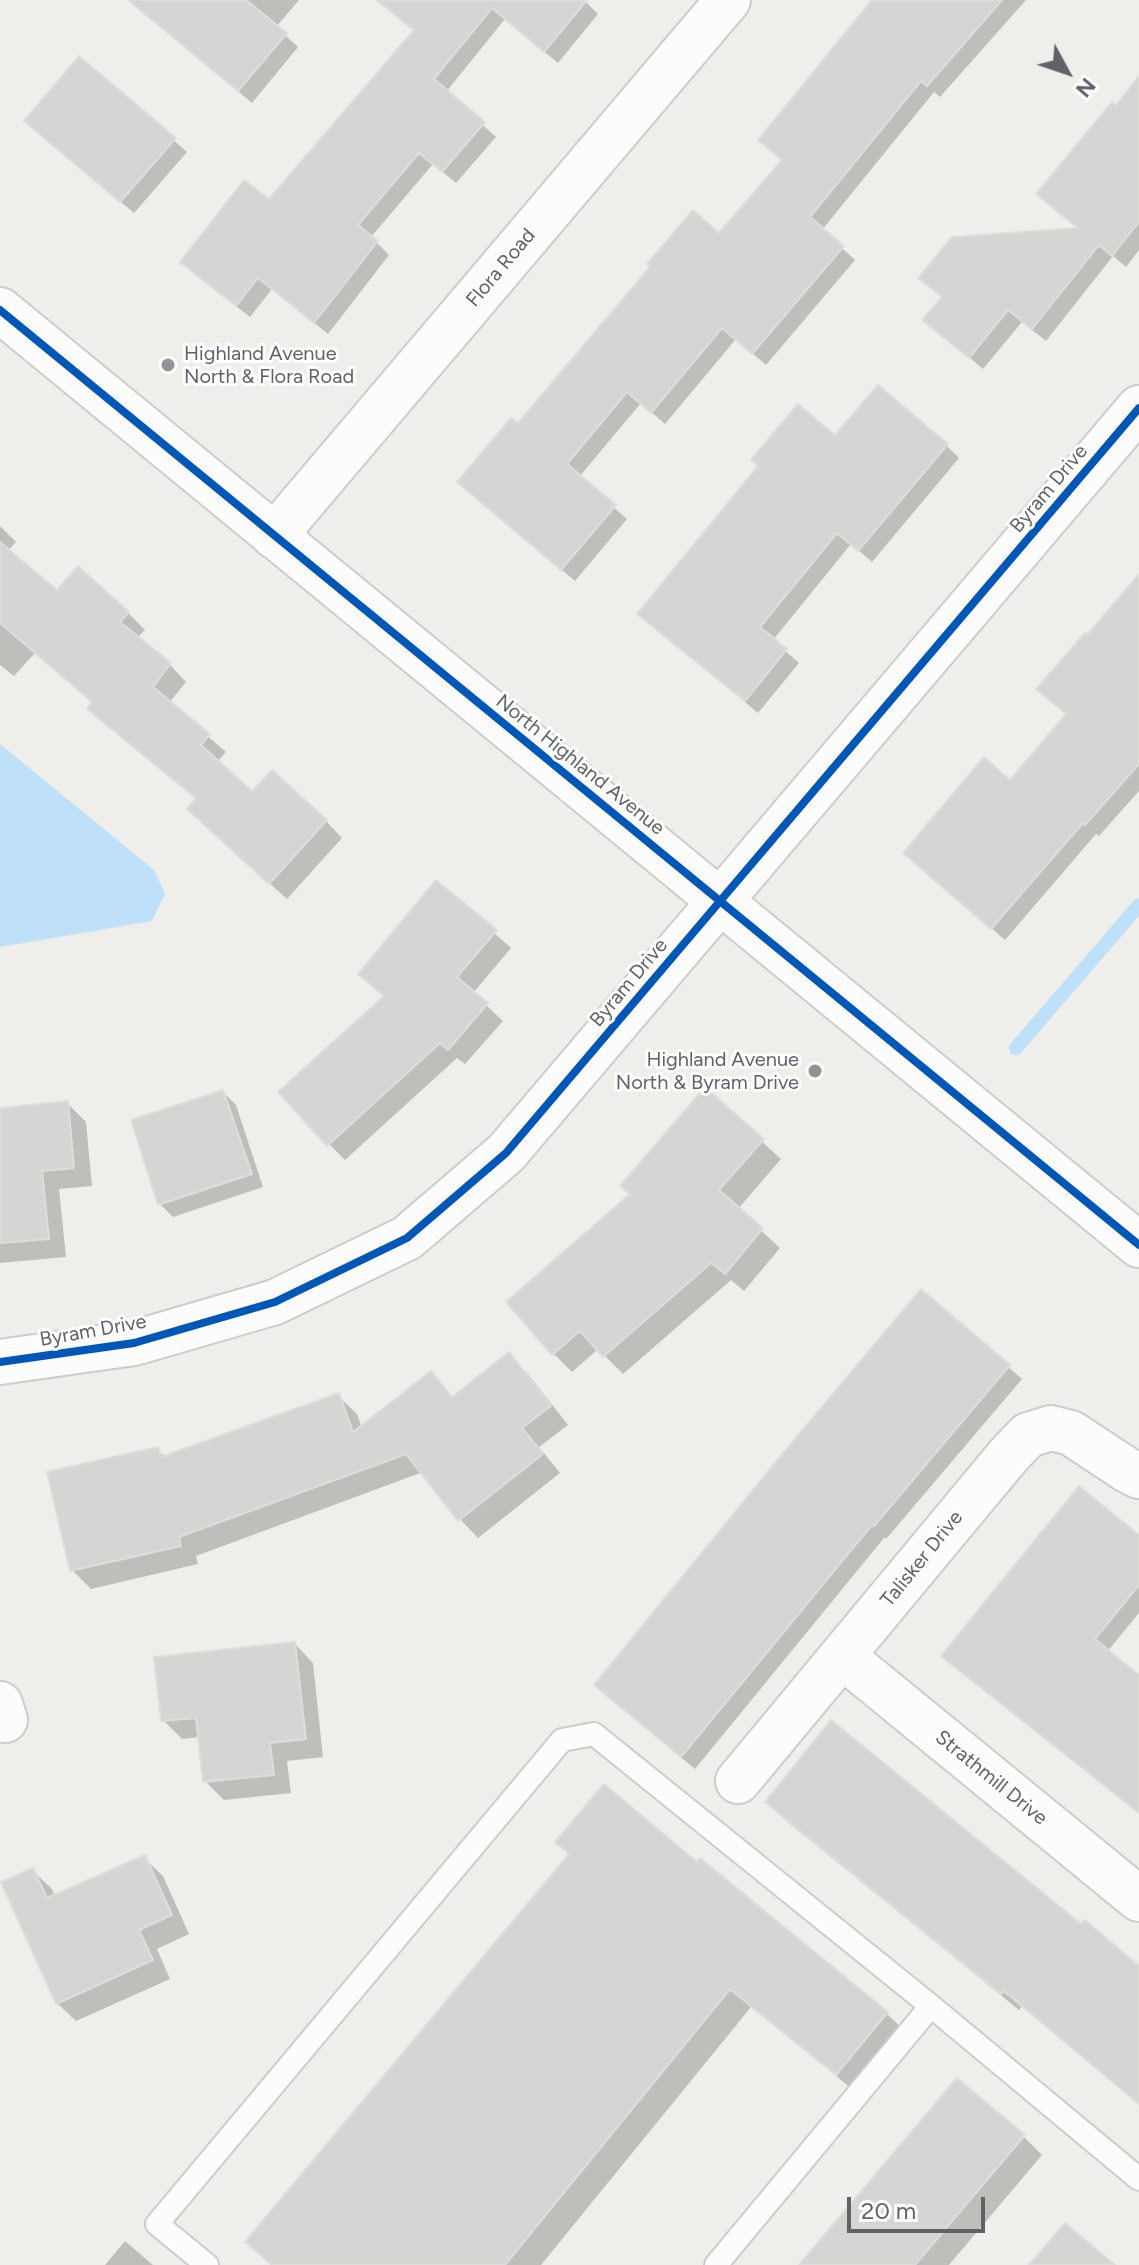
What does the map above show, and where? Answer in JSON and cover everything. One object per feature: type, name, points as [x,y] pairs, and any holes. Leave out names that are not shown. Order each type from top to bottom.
[{"type":"street","name":"Flora Road","points":[[274,536],[728,0]]},
{"type":"street","name":"North Highland Avenue","points":[[0,310],[1139,1245]]},
{"type":"street","name":"Byram Drive","points":[[0,1362],[134,1343],[275,1302],[407,1238],[506,1153],[1139,408]]},
{"type":"street","name":"Talisker Drive","points":[[738,1781],[1028,1435],[1051,1428],[1071,1433],[1139,1476]]},
{"type":"street","name":"Strathmill Drive","points":[[842,1656],[1139,1899]]},
{"type":"lane","points":[[207,2265],[157,2224],[562,1740],[594,1734],[931,2006],[1139,2179]]},
{"type":"lane","points":[[716,2265],[931,2006]]},
{"type":"water","points":[[0,744],[154,870],[165,894],[152,921],[0,947]]},
{"type":"building","points":[[128,0],[246,0],[287,33],[238,91]]},
{"type":"building","points":[[376,0],[587,0],[544,52],[492,8],[434,79],[485,122],[442,172],[419,153],[358,225],[378,241],[314,323],[258,278],[236,306],[180,262],[244,180],[269,199],[414,30]]},
{"type":"building","points":[[872,0],[1002,0],[927,86],[921,81],[810,217],[844,246],[752,354],[722,328],[651,413],[627,392],[567,464],[616,505],[561,570],[457,482],[511,418],[518,423],[650,267],[647,264],[693,210],[719,233],[782,160],[758,140]]},
{"type":"building","points":[[79,56],[176,138],[120,202],[24,121]]},
{"type":"building","points":[[1139,76],[1139,222],[1112,256],[1099,245],[1032,329],[1008,310],[969,358],[922,320],[942,297],[918,278],[952,237],[1078,228],[1036,194],[1112,102],[1116,105]]},
{"type":"building","points":[[878,385],[948,444],[858,551],[837,533],[760,627],[787,649],[745,701],[637,614],[758,466],[751,460],[798,404],[835,435]]},
{"type":"building","points":[[0,542],[57,590],[78,566],[129,612],[120,622],[171,663],[153,687],[210,734],[201,745],[252,791],[272,770],[327,820],[269,884],[187,809],[196,798],[87,709],[92,702],[0,623]]},
{"type":"building","points":[[1139,574],[1139,764],[991,929],[903,853],[984,757],[1010,780],[1066,714],[1036,689]]},
{"type":"building","points":[[436,880],[497,930],[457,977],[488,1003],[448,1050],[440,1043],[327,1146],[278,1092],[384,996],[358,974]]},
{"type":"building","points":[[705,1087],[764,1139],[719,1190],[763,1228],[725,1274],[711,1263],[603,1357],[580,1331],[552,1355],[506,1302],[630,1194],[620,1186]]},
{"type":"building","points":[[223,1090],[252,1174],[158,1205],[131,1120]]},
{"type":"building","points":[[68,1101],[74,1168],[42,1171],[49,1239],[0,1243],[0,1108]]},
{"type":"building","points":[[921,1289],[1010,1365],[871,1526],[681,1757],[594,1685]]},
{"type":"building","points":[[509,1352],[551,1406],[522,1428],[543,1454],[458,1521],[406,1454],[179,1537],[181,1546],[70,1571],[47,1472],[158,1447],[161,1457],[339,1393],[353,1432],[431,1371],[452,1397]]},
{"type":"building","points":[[1079,1486],[1139,1535],[1139,1585],[1095,1639],[1139,1675],[1139,1813],[941,1656]]},
{"type":"building","points":[[295,1642],[306,1739],[270,1743],[274,1775],[203,1782],[196,1718],[161,1721],[154,1657]]},
{"type":"building","points":[[831,1720],[1081,1924],[1085,1920],[1139,1966],[1139,2104],[1004,1991],[1001,1994],[765,1802]]},
{"type":"building","points":[[604,1784],[697,1862],[700,1858],[888,2012],[836,2075],[730,1989],[505,2265],[272,2265],[245,2242],[569,1854],[555,1842]]},
{"type":"building","points":[[145,1855],[172,1915],[139,1930],[153,1960],[56,2004],[1,1882],[33,1868],[47,1898]]},
{"type":"building","points":[[957,2078],[1025,2135],[915,2265],[799,2265]]},
{"type":"building","points":[[1065,2223],[1115,2265],[1029,2265]]},
{"type":"waterway","points":[[1016,1048],[1139,905]]},
{"type":"cycle path","points":[[0,310],[1139,1245]]},
{"type":"cycle path","points":[[0,1362],[134,1343],[275,1302],[407,1238],[506,1153],[1139,408]]},
{"type":"place","name":"Highland Avenue North & Flora Road","points":[[168,365]]},
{"type":"place","name":"Highland Avenue North & Byram Drive","points":[[815,1071]]}]
